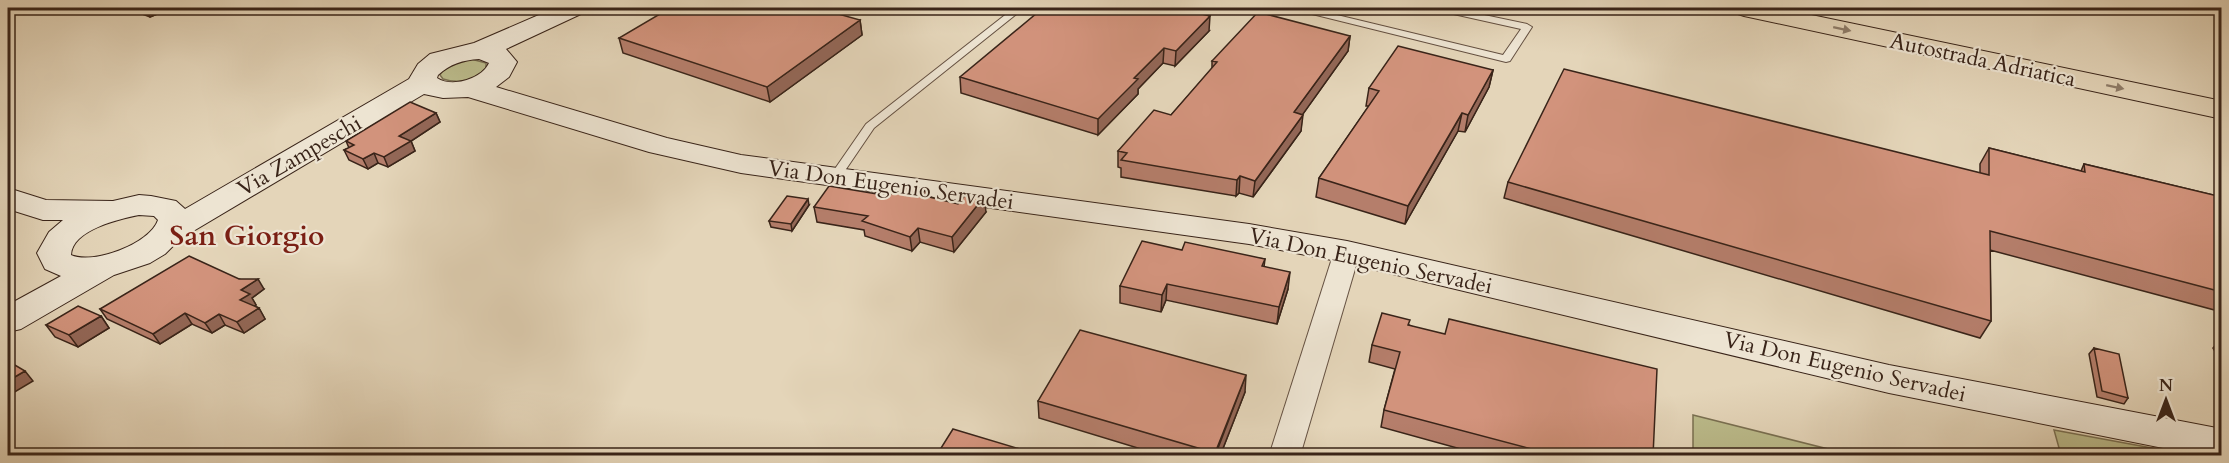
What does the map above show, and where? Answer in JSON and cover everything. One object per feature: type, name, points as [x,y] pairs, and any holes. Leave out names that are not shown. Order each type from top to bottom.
[{"type":"highway","name":"Autostrada Adriatica","points":[[1744,8],[2222,110]]},
{"type":"highway","name":"Autostrada Adriatica","points":[[1834,8],[2222,88]]},
{"type":"street","points":[[469,87],[490,79],[495,60],[531,29],[574,8]]},
{"type":"street","points":[[432,86],[423,76],[433,64],[455,54],[495,60]]},
{"type":"street","points":[[495,60],[517,102]]},
{"type":"street","name":"Via Zampeschi","points":[[62,267],[107,266],[146,251],[169,220],[218,201],[380,109],[432,86],[469,87]]},
{"type":"street","name":"Via Don Eugenio Servadei","points":[[469,87],[660,146],[741,164],[1249,234],[1347,252],[1889,379],[2222,444]]},
{"type":"street","points":[[8,198],[43,210],[119,208],[138,205],[169,220]]},
{"type":"street","points":[[8,320],[62,267],[84,222],[119,208]]},
{"type":"street","points":[[43,210],[62,267]]},
{"type":"street","points":[[1284,456],[1347,252]]},
{"type":"lane","points":[[836,176],[870,126],[1019,8]]},
{"type":"lane","points":[[1299,8],[1506,59],[1527,27],[1440,8]]},
{"type":"green space","points":[[471,59],[486,63],[486,68],[472,79],[454,81],[443,79],[440,75],[449,65]]},
{"type":"green space","points":[[1693,415],[1852,455],[1693,455]]},
{"type":"green space","points":[[2054,430],[2190,455],[2061,455]]},
{"type":"building","points":[[670,8],[817,8],[860,20],[767,87],[619,38]]},
{"type":"building","points":[[1043,8],[1177,8],[1210,16],[1176,51],[1164,48],[1134,78],[1138,79],[1098,119],[960,77]]},
{"type":"building","points":[[1258,12],[1350,36],[1294,112],[1303,115],[1255,181],[1240,176],[1237,180],[1121,160],[1127,153],[1118,151],[1154,110],[1171,115],[1217,62],[1212,61]]},
{"type":"building","points":[[1398,46],[1493,70],[1468,115],[1462,113],[1408,206],[1319,178],[1379,91],[1369,88]]},
{"type":"building","points":[[1564,69],[1989,175],[1989,148],[2085,172],[2084,164],[2222,197],[2222,292],[1990,231],[1991,321],[1508,182]]},
{"type":"building","points":[[410,102],[436,113],[399,136],[411,141],[384,157],[374,153],[363,159],[344,150],[354,145],[346,141]]},
{"type":"building","points":[[900,185],[926,189],[921,195],[958,204],[967,193],[984,197],[952,237],[918,228],[910,237],[862,221],[868,216],[814,207],[829,186],[889,196]]},
{"type":"building","points":[[787,196],[808,199],[791,224],[769,221]]},
{"type":"building","points":[[1142,241],[1182,250],[1185,242],[1265,259],[1262,266],[1290,272],[1279,307],[1167,284],[1162,295],[1120,286]]},
{"type":"building","points":[[189,256],[239,279],[258,279],[241,290],[250,294],[240,300],[259,308],[237,322],[219,314],[205,323],[185,313],[153,334],[100,309]]},
{"type":"building","points":[[78,306],[101,316],[69,335],[46,325]]},
{"type":"building","points":[[1382,313],[1410,320],[1408,325],[1445,334],[1449,319],[1657,369],[1653,456],[1558,456],[1384,410],[1400,352],[1372,345]]},
{"type":"building","points":[[1080,330],[1246,375],[1215,453],[1038,401]]},
{"type":"building","points":[[2094,348],[2119,354],[2128,398],[2102,391]]},
{"type":"building","points":[[8,361],[25,371],[8,381]]},
{"type":"building","points":[[953,429],[1043,456],[936,456]]},
{"type":"district","name":"San Giorgio","points":[[247,235]]}]
